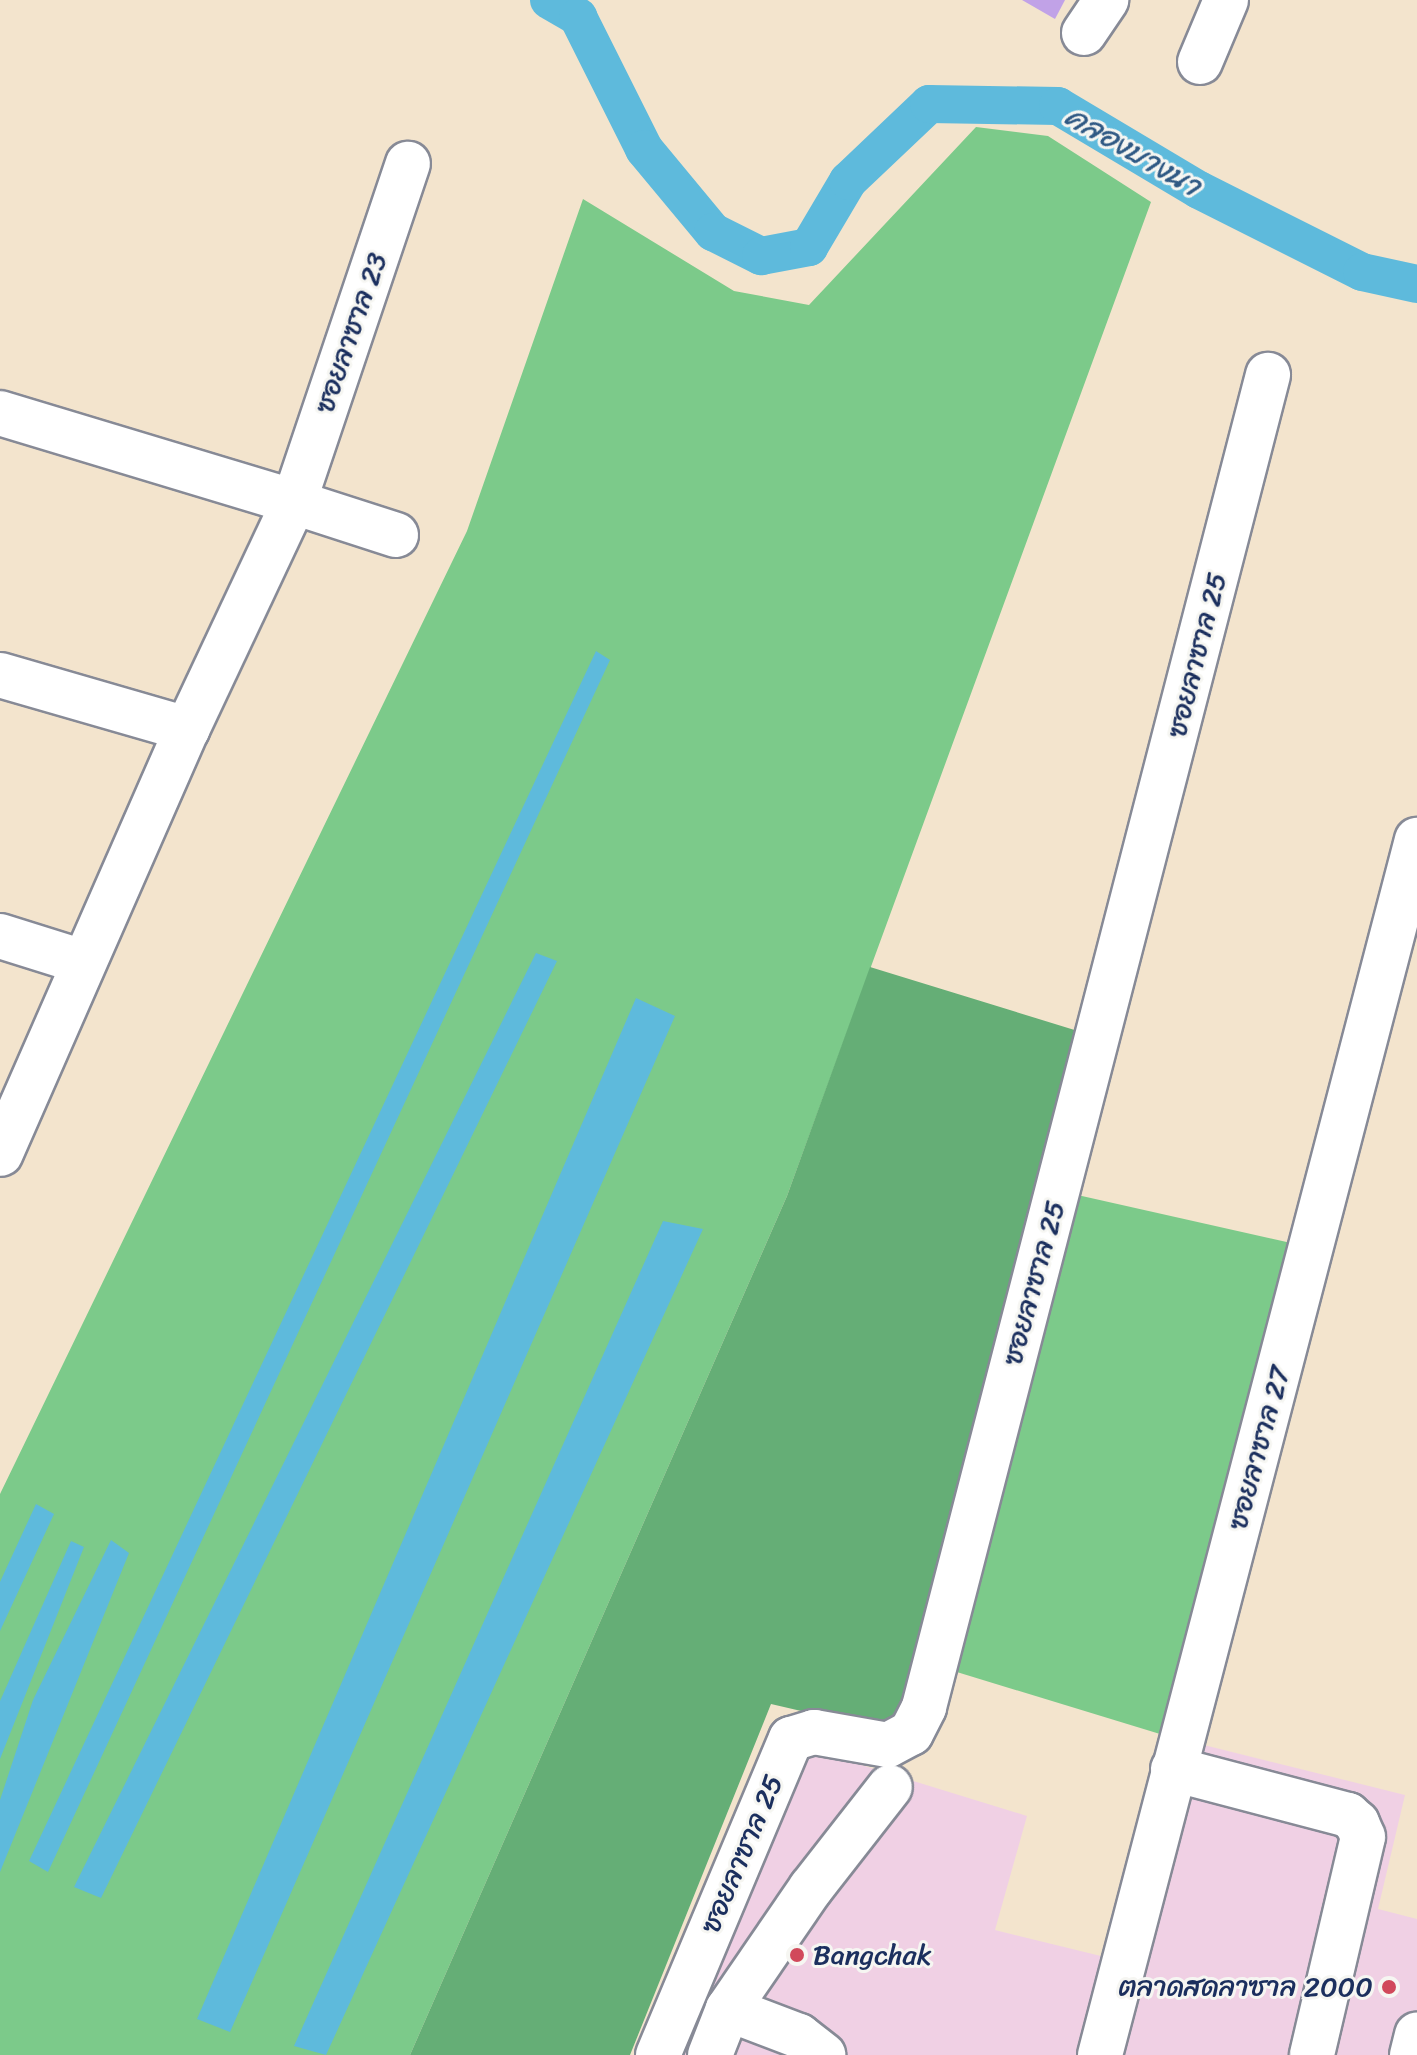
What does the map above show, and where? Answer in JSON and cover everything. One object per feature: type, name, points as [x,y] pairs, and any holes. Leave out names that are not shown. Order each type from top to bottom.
[{"type":"street","points":[[1200,62],[1226,0]]},
{"type":"street","name":"ซอยลาซาล 23","points":[[0,1154],[187,729],[294,502],[408,164]]},
{"type":"street","name":"ซอยลาซาล 25","points":[[658,2055],[791,1739],[814,1732],[888,1745],[911,1733],[924,1707],[1268,375]]},
{"type":"street","points":[[0,413],[396,535]]},
{"type":"street","points":[[0,675],[187,729]]},
{"type":"street","name":"ซอยลาซาล 27","points":[[1100,2055],[1417,840]]},
{"type":"street","points":[[0,936],[83,962]]},
{"type":"street","points":[[1173,1769],[1348,1815],[1357,1823],[1363,1837],[1312,2055]]},
{"type":"street","points":[[710,2055],[728,2009],[811,1888],[890,1787]]},
{"type":"street","points":[[728,2009],[807,2040],[823,2055]]},
{"type":"street","points":[[1413,2055],[1417,2035]]},
{"type":"shaded area","points":[[1160,1734],[1405,1795],[1378,1909],[1417,1919],[1417,2055],[676,2055],[803,1747],[1027,1816],[995,1930],[1109,1958]]},
{"type":"green space","points":[[976,127],[1048,136],[1151,202],[787,1196],[410,2055],[0,2055],[0,1494],[467,531],[583,199],[734,291],[809,305]]},
{"type":"green space","points":[[870,967],[1081,1032],[908,1697],[888,1722],[866,1726],[771,1704],[630,2055],[410,2055],[787,1196]]},
{"type":"green space","points":[[1073,1194],[1291,1243],[1160,1734],[947,1669]]},
{"type":"water","points":[[596,651],[610,660],[48,1872],[29,1861]]},
{"type":"water","points":[[536,953],[557,961],[101,1898],[74,1887]]},
{"type":"water","points":[[636,998],[675,1016],[230,2032],[197,2019]]},
{"type":"water","points":[[663,1221],[703,1229],[326,2055],[294,2046]]},
{"type":"water","points":[[36,1504],[54,1514],[0,1631],[0,1582]]},
{"type":"water","points":[[111,1540],[129,1553],[0,1872],[0,1800],[33,1700]]},
{"type":"water","points":[[71,1541],[84,1547],[0,1759],[0,1701]]},
{"type":"building","points":[[1022,0],[1065,0],[1055,19]]},
{"type":"waterway","name":"คลองบางนา","points":[[549,0],[578,17],[644,149],[713,232],[761,256],[809,247],[848,181],[929,104],[1058,106],[1199,190],[1362,272],[1417,284]]},
{"type":"place","name":"Bangchak","points":[[797,1955]]},
{"type":"place","name":"ตลาดสดลาซาล 2000","points":[[1389,1987]]}]
